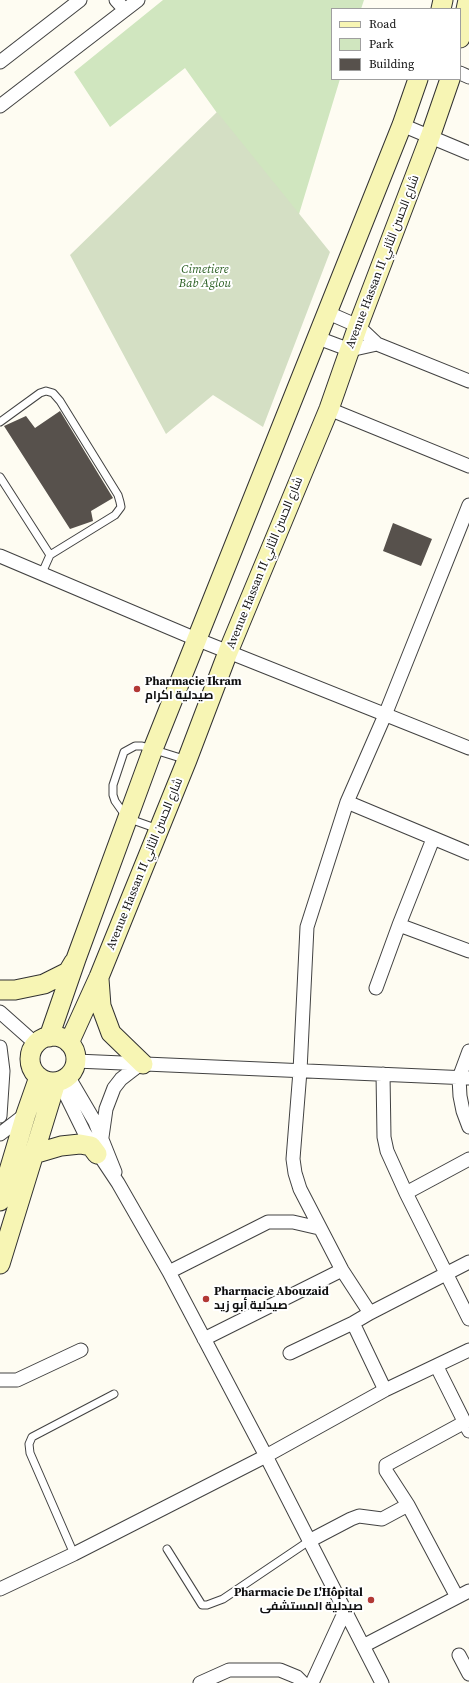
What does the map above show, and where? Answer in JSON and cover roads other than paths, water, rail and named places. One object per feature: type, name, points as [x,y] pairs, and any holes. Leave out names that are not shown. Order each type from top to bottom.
[{"type":"street","points":[[0,62],[80,0]]},
{"type":"street","points":[[116,0],[125,10]]},
{"type":"street","points":[[0,106],[138,0]]},
{"type":"street","points":[[461,33],[468,0]]},
{"type":"street","points":[[418,80],[402,126],[326,312],[318,338],[153,749],[76,959],[43,1040],[32,1051],[30,1059],[33,1071],[60,1076],[147,1064],[464,1078]]},
{"type":"street","name":"Avenue Hassan II شارع الحسن الثاني","points":[[69,1044],[99,977],[187,760],[228,652],[329,409],[358,326],[430,137],[450,80]]},
{"type":"street","points":[[402,126],[469,153]]},
{"type":"street","points":[[326,312],[358,326],[377,344],[469,381]]},
{"type":"street","points":[[318,338],[350,350],[377,344]]},
{"type":"street","points":[[329,409],[469,466]]},
{"type":"street","points":[[370,1313],[342,1270],[319,1228],[300,1189],[295,1173],[293,1159],[300,1071],[307,927],[347,802],[385,715],[469,505]]},
{"type":"street","points":[[0,556],[196,640],[469,748]]},
{"type":"street","points":[[347,802],[469,853]]},
{"type":"street","points":[[376,988],[433,839]]},
{"type":"street","points":[[399,925],[469,951]]},
{"type":"street","points":[[0,990],[22,989],[44,984],[68,972],[76,959]]},
{"type":"street","points":[[99,977],[101,1006],[111,1033],[120,1043],[147,1064]]},
{"type":"street","points":[[0,1012],[43,1040],[60,1038],[69,1044],[75,1055],[60,1076],[26,1114],[0,1134]]},
{"type":"street","points":[[0,1047],[3,1071],[0,1116]]},
{"type":"street","points":[[469,1051],[461,1103],[469,1127]]},
{"type":"street","points":[[100,1146],[106,1109],[114,1088],[121,1079],[138,1066],[147,1064]]},
{"type":"street","points":[[384,1074],[384,1137],[387,1152],[469,1319]]},
{"type":"street","points":[[60,1076],[80,1126],[100,1146],[118,1183],[169,1272],[266,1456],[382,1683]]},
{"type":"street","points":[[0,1264],[4,1238],[60,1076]]},
{"type":"street","points":[[0,1201],[26,1114]]},
{"type":"street","points":[[34,1154],[61,1146],[80,1144],[100,1146]]},
{"type":"street","points":[[406,1193],[469,1159]]},
{"type":"street","points":[[169,1272],[268,1222],[293,1222],[319,1228]]},
{"type":"street","points":[[290,1354],[353,1323],[469,1262]]},
{"type":"street","points":[[204,1339],[342,1270]]},
{"type":"street","points":[[353,1323],[386,1390]]},
{"type":"street","points":[[0,1380],[17,1380],[81,1350]]},
{"type":"street","points":[[0,1588],[74,1554],[266,1456],[386,1390],[469,1350]]},
{"type":"street","points":[[437,1366],[467,1426],[386,1465],[386,1471],[408,1505],[457,1597]]},
{"type":"street","points":[[309,1541],[359,1516],[382,1518],[408,1505]]},
{"type":"street","points":[[363,1646],[469,1591]]},
{"type":"street","points":[[312,1683],[345,1611]]},
{"type":"street","points":[[459,1655],[469,1674]]},
{"type":"street","points":[[200,1683],[229,1670],[280,1670],[297,1677],[303,1683]]},
{"type":"lane","points":[[0,422],[40,393],[46,391],[53,393],[60,401],[118,495],[121,507],[115,515],[50,555],[42,573]]},
{"type":"lane","points":[[0,477],[50,555]]},
{"type":"lane","points":[[159,829],[127,818],[117,805],[112,791],[124,752],[136,746],[142,746],[187,760]]},
{"type":"lane","points":[[74,1554],[30,1453],[29,1444],[32,1436],[114,1394]]},
{"type":"lane","points":[[167,1549],[202,1605],[207,1605],[223,1599],[309,1541]]},
{"type":"place","name":"Pharmacie Ikram صيدلية اكرام","points":[[137,689]]},
{"type":"place","name":"Pharmacie Abouzaid صيدلية أبو زيد","points":[[206,1299]]},
{"type":"place","name":"Pharmacie De L'Hôpital صيدلية المستشفى","points":[[371,1600]]},
{"type":"park label","name":"Cimetiere Bab Aglou","points":[[205,277]]}]
